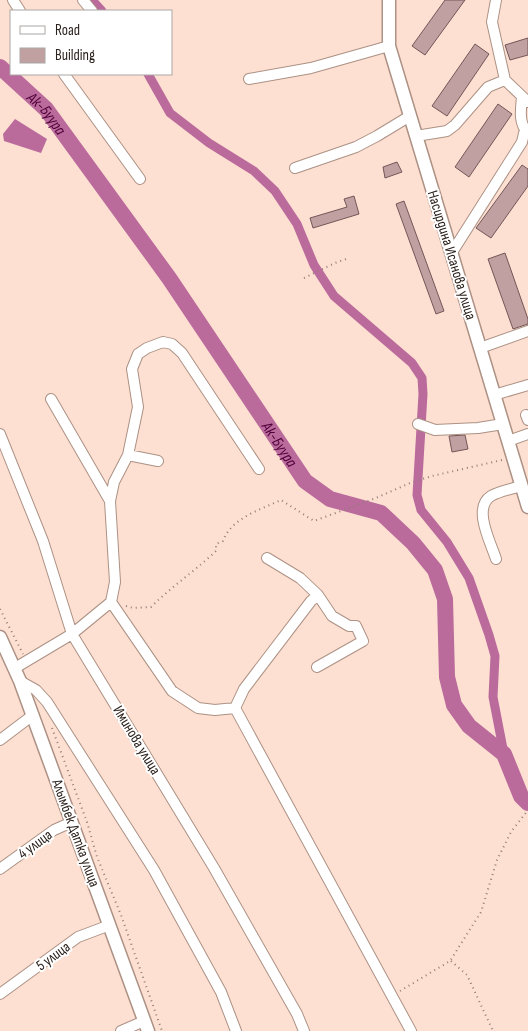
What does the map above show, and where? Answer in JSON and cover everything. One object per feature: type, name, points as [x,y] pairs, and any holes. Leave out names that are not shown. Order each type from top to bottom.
[{"type":"main road","name":"Насирдина Исанова улица","points":[[388,0],[389,46],[528,508]]},
{"type":"main road","name":"Алымбек Датка улица","points":[[0,637],[33,715],[146,1026]]},
{"type":"street","points":[[83,0],[91,10]]},
{"type":"street","points":[[452,254],[522,142],[526,131],[521,119],[525,99],[505,80],[492,22],[496,0]]},
{"type":"street","points":[[249,79],[311,68],[389,46]]},
{"type":"street","points":[[65,75],[140,179]]},
{"type":"street","points":[[416,136],[447,131],[455,126],[488,87],[505,80]]},
{"type":"street","points":[[295,168],[356,147],[410,116]]},
{"type":"street","points":[[480,348],[528,331]]},
{"type":"street","points":[[14,668],[72,634],[111,602],[115,582],[110,501],[114,482],[128,455],[138,408],[132,369],[138,354],[147,348],[163,342],[172,344],[182,353],[259,468]]},
{"type":"street","points":[[494,396],[528,385]]},
{"type":"street","points":[[51,399],[110,501]]},
{"type":"street","points":[[418,424],[435,430],[478,428],[503,424]]},
{"type":"street","name":"Иминова улица","points":[[0,434],[43,541],[72,634],[214,868],[297,1014],[304,1031]]},
{"type":"street","points":[[508,440],[528,434]]},
{"type":"street","points":[[128,455],[158,461]]},
{"type":"street","points":[[496,559],[482,516],[484,505],[490,496],[521,486]]},
{"type":"street","points":[[266,558],[300,578],[318,594],[332,616],[348,626],[356,626],[363,641],[316,667]]},
{"type":"street","points":[[235,708],[244,689],[311,600],[318,594]]},
{"type":"street","points":[[111,602],[172,691],[198,708],[216,710],[235,708]]},
{"type":"street","points":[[20,681],[36,690],[47,702],[154,870],[221,992],[236,1031]]},
{"type":"street","points":[[235,708],[411,1031]]},
{"type":"street","points":[[0,740],[33,715]]},
{"type":"street","name":"4 улица","points":[[0,869],[54,830],[72,822]]},
{"type":"street","name":"5 улица","points":[[0,994],[78,938],[110,925]]},
{"type":"street","points":[[121,1031],[146,1026]]},
{"type":"path","points":[[304,278],[349,258]]},
{"type":"path","points":[[111,602],[133,608],[151,607],[169,590],[193,573],[216,551],[216,544],[223,541],[226,532],[244,518],[282,500],[314,521],[432,476],[513,458]]},
{"type":"path","points":[[50,723],[87,822],[97,857],[121,915],[162,1031]]},
{"type":"path","points":[[392,996],[450,961],[481,912],[497,860],[511,832],[524,812],[528,810]]},
{"type":"path","points":[[450,961],[466,975],[493,1031]]},
{"type":"shaded area","points":[[15,119],[47,139],[41,153],[4,141],[3,134]]},
{"type":"building","points":[[445,0],[465,0],[425,55],[412,46]]},
{"type":"building","points":[[528,38],[528,55],[510,60],[505,45]]},
{"type":"building","points":[[475,44],[489,54],[447,116],[432,106]]},
{"type":"building","points":[[498,104],[512,114],[469,177],[455,167]]},
{"type":"building","points":[[397,162],[402,172],[385,178],[383,167]]},
{"type":"building","points":[[522,165],[528,169],[528,186],[491,238],[476,228]]},
{"type":"building","points":[[354,196],[359,214],[313,228],[310,218],[347,207],[344,199]]},
{"type":"building","points":[[404,201],[444,311],[436,314],[396,204]]},
{"type":"building","points":[[505,253],[528,319],[528,324],[513,329],[488,259]]},
{"type":"building","points":[[465,435],[468,449],[452,452],[449,436]]},
{"type":"waterway","points":[[92,0],[101,10]]},
{"type":"waterway","name":"Ак-Буура","points":[[0,67],[46,109],[169,278],[305,481],[330,499],[381,513],[413,543],[435,570],[445,599],[447,677],[454,705],[469,726],[504,754],[521,796],[528,803]]},
{"type":"waterway","points":[[149,75],[170,113],[209,143],[254,171],[275,191],[297,224],[314,265],[334,296],[412,363],[422,378],[423,394],[417,495],[421,510],[447,542],[469,578],[489,635],[495,656],[493,697],[504,754]]}]
